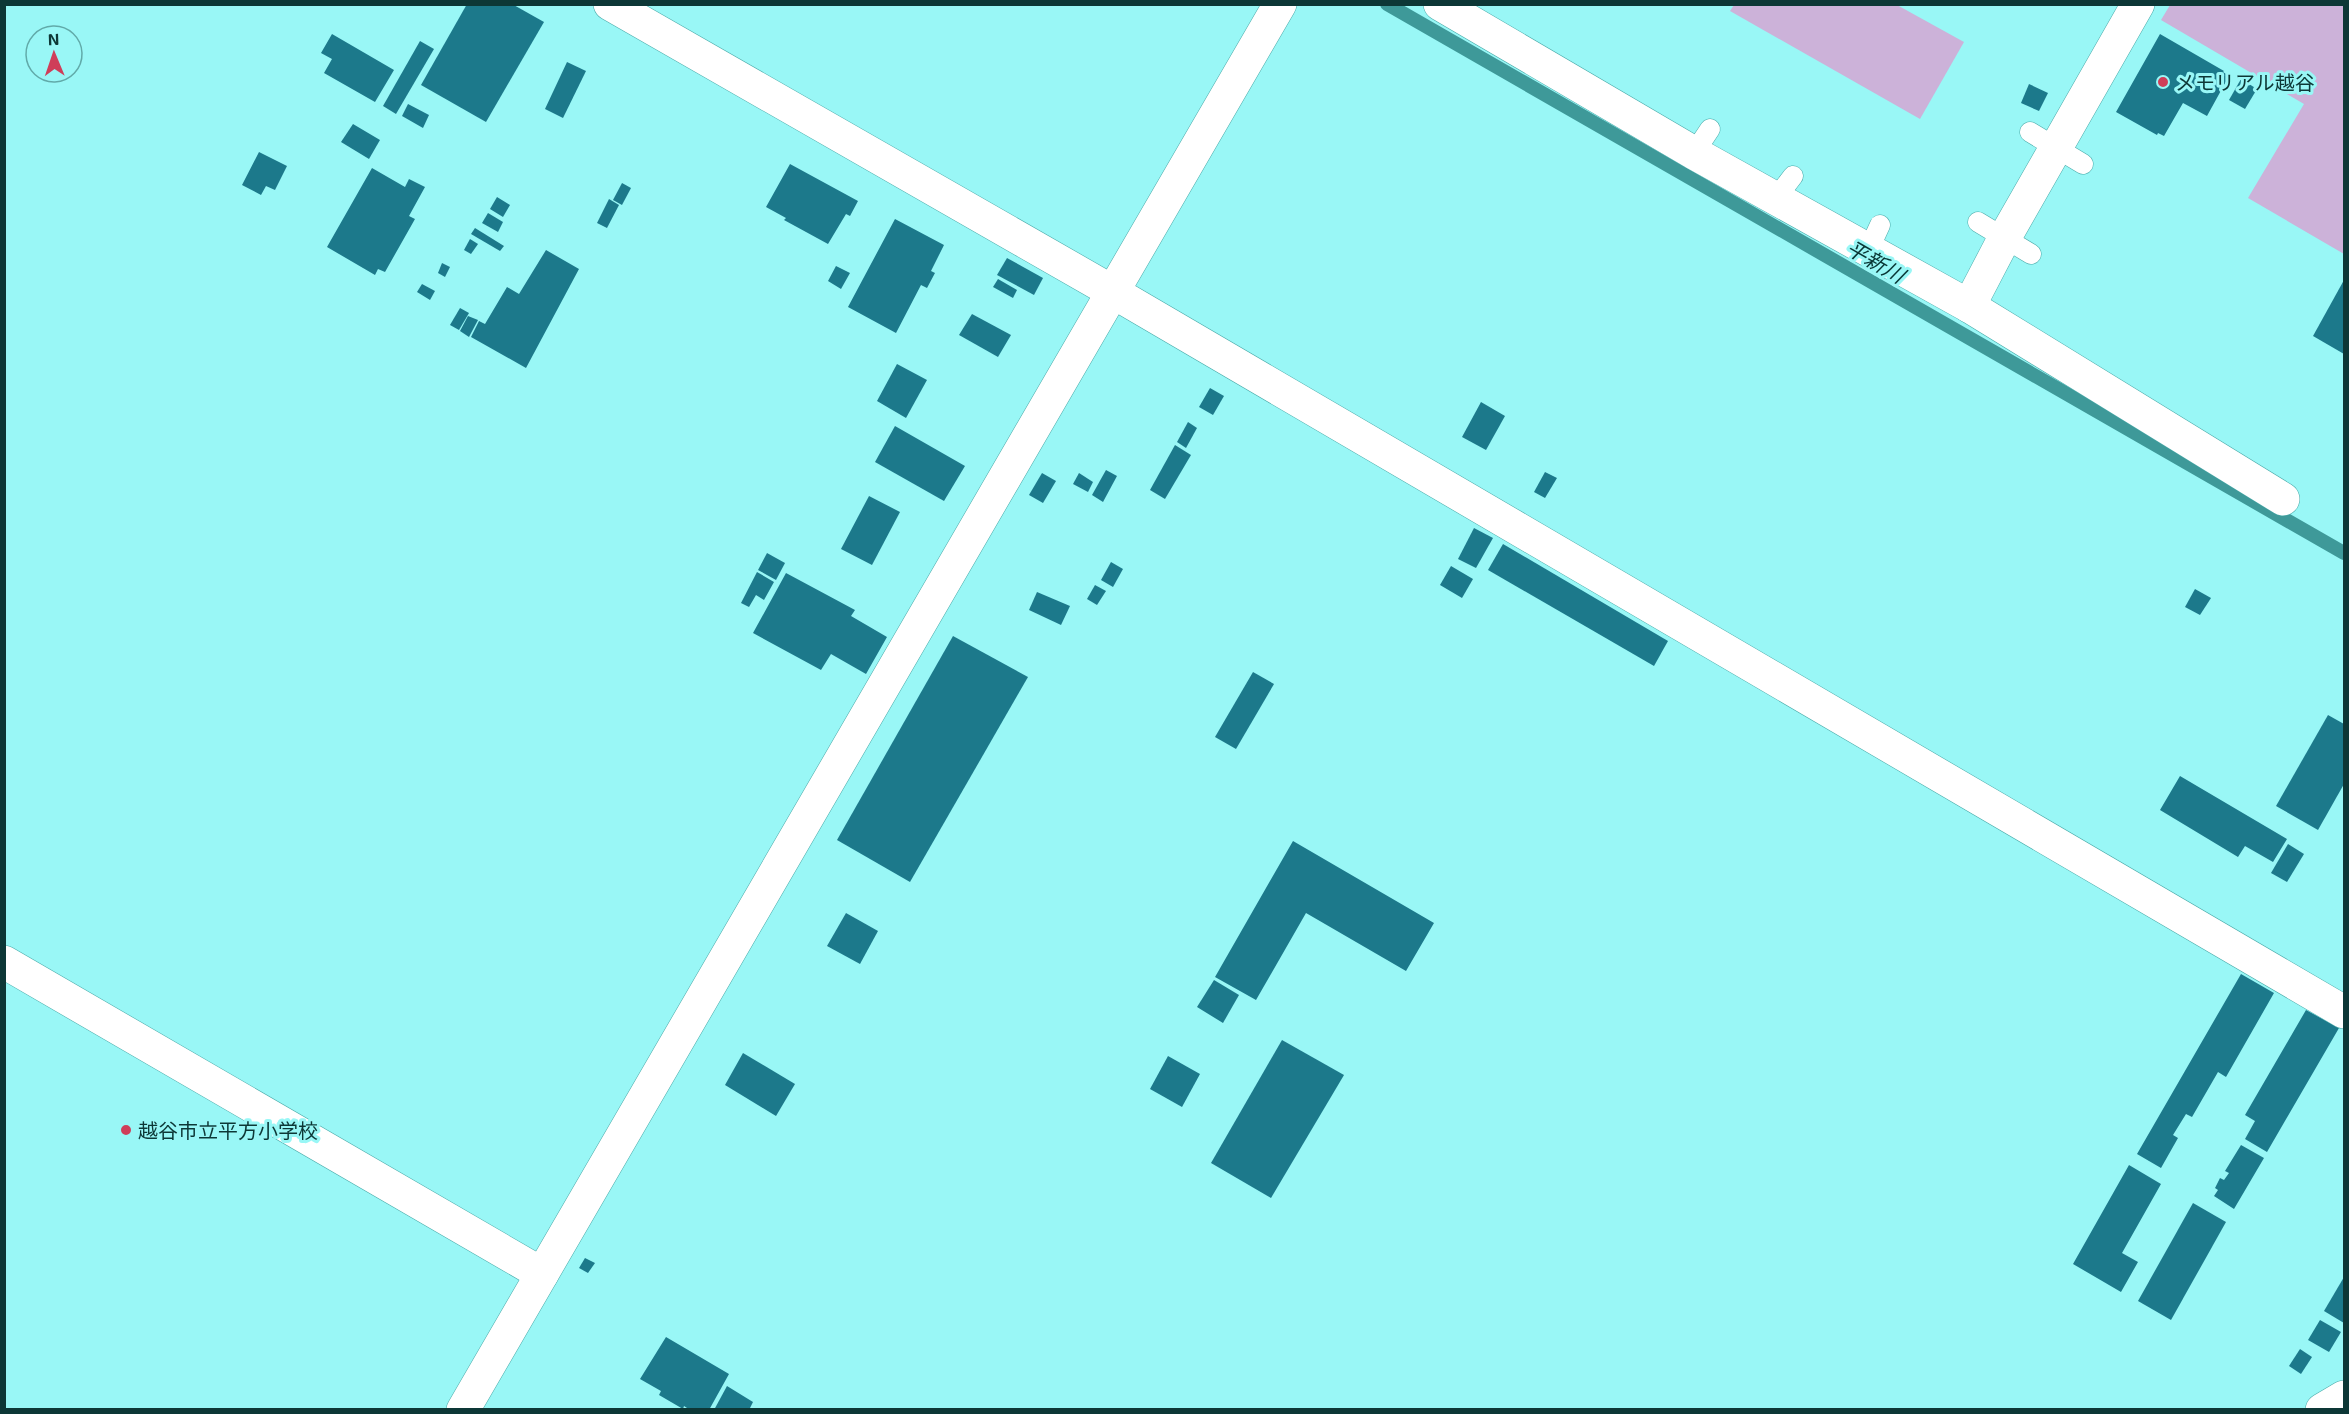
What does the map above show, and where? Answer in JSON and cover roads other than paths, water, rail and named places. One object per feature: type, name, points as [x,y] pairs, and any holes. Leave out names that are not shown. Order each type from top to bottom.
[{"type":"street","points":[[610,4],[1113,292],[2344,1012]]},
{"type":"street","points":[[464,1410],[1280,4]]},
{"type":"street","points":[[1440,4],[1702,141],[1874,238],[1969,306],[2283,500]]},
{"type":"street","points":[[1969,306],[2004,238],[2138,4]]},
{"type":"street","points":[[4,962],[542,1274]]},
{"type":"street","points":[[2322,1410],[2344,1397]]},
{"type":"waterway","name":"平新川","points":[[1387,4],[2344,553]]},
{"type":"place","name":"メモリアル越谷","points":[[2163,82]]},
{"type":"place","name":"越谷市立平方小学校","points":[[126,1130]]}]
